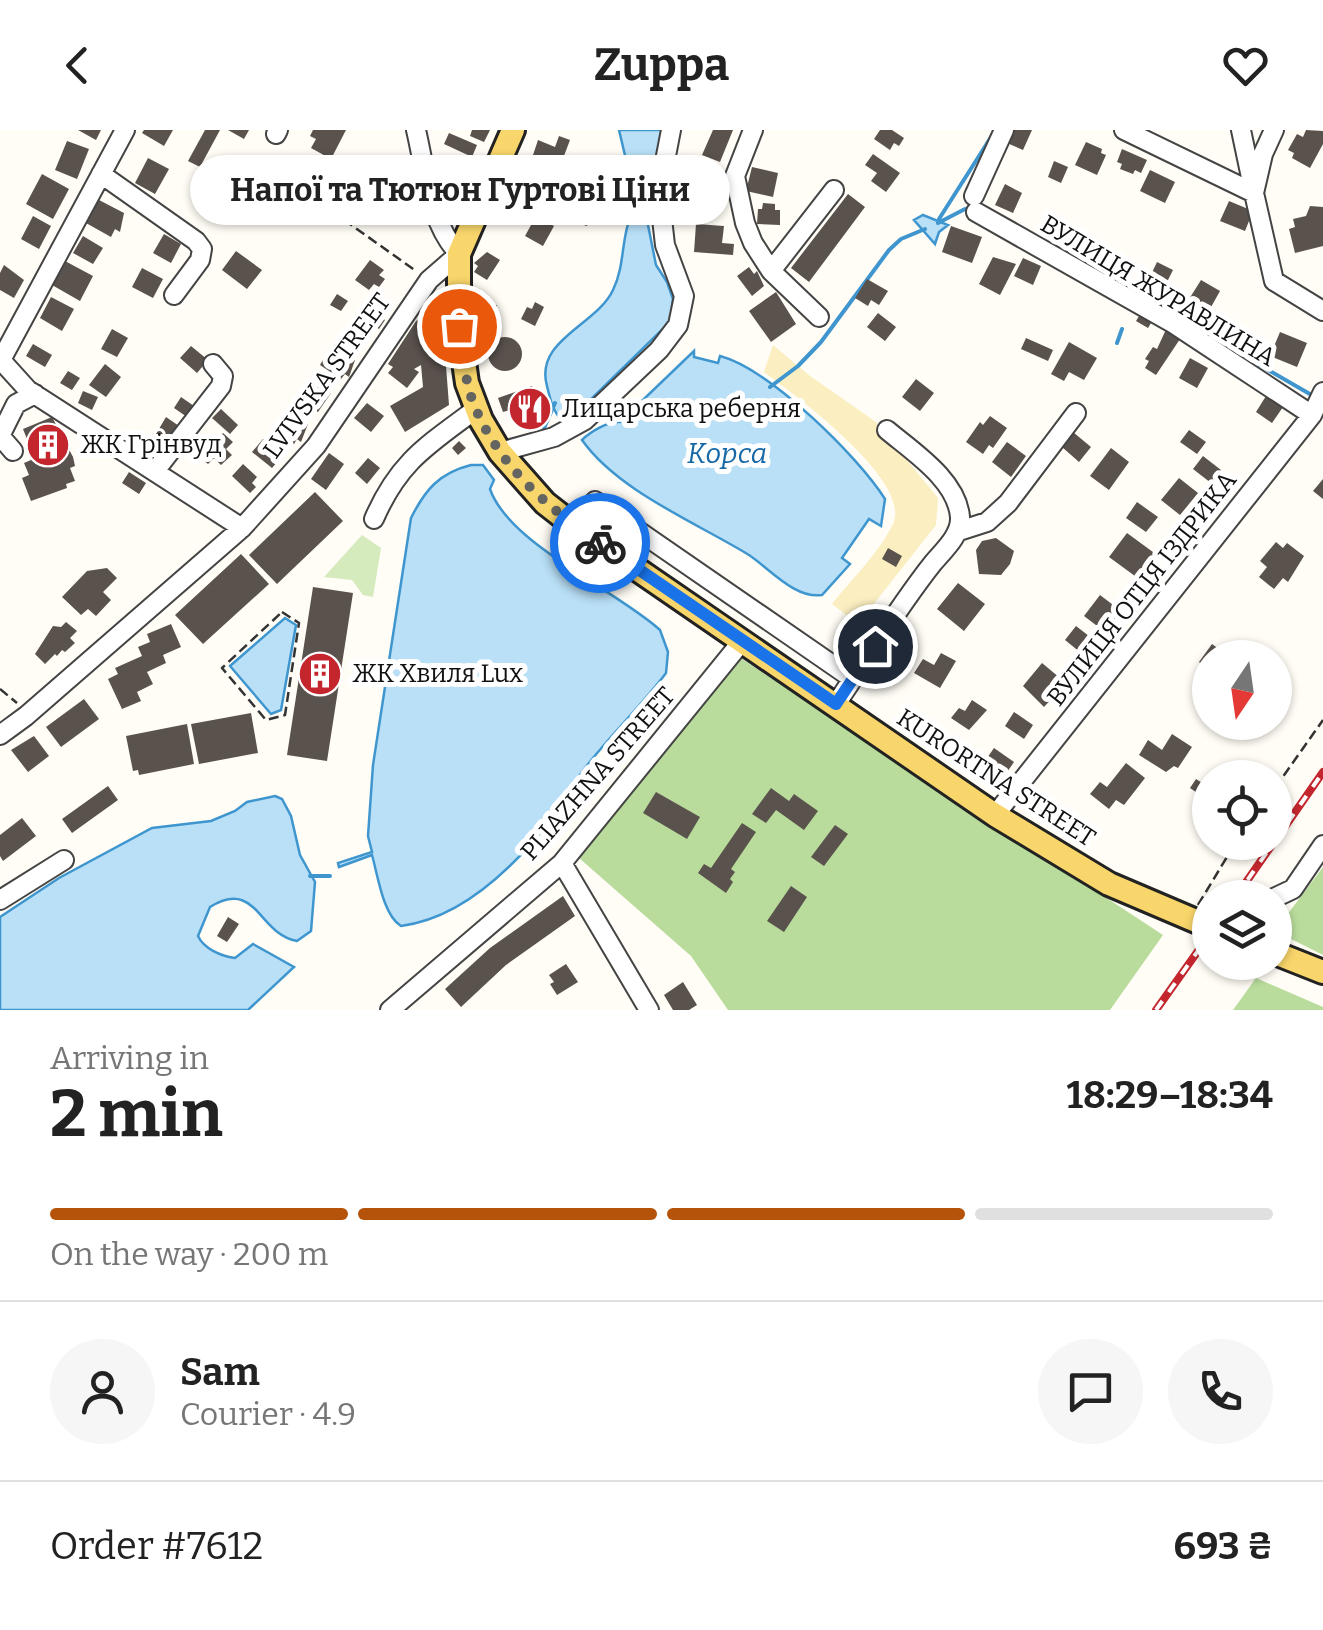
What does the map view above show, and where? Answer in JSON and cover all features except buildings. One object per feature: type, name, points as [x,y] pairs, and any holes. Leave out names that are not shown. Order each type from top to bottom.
[{"type":"main road","name":"LVIVSKA STREET","points":[[459,254],[513,130]]},
{"type":"main road","name":"KURORTNA STREET","points":[[459,254],[458,306],[468,383],[476,409],[500,452],[553,510],[996,814],[1109,884],[1192,919]]},
{"type":"main road","points":[[1292,959],[1323,972]]},
{"type":"street","points":[[124,130],[1,360],[34,394],[242,528]]},
{"type":"street","points":[[416,130],[442,234],[459,254]]},
{"type":"street","points":[[500,452],[554,437],[585,420],[659,350],[678,325],[684,296],[666,245],[658,192],[671,130]]},
{"type":"street","points":[[754,130],[734,181],[752,243],[771,272],[819,317]]},
{"type":"street","name":"ВУЛИЦЯ ЖУРАВЛИНА","points":[[1004,130],[975,204],[1174,324],[1312,415]]},
{"type":"street","points":[[1124,130],[1254,193]]},
{"type":"street","points":[[1241,130],[1274,281],[1323,312]]},
{"type":"street","points":[[1254,193],[1274,130]]},
{"type":"street","points":[[101,174],[196,240],[202,250],[200,260],[174,295]]},
{"type":"street","points":[[771,272],[834,190]]},
{"type":"street","name":"LVIVSKA STREET","points":[[0,735],[242,528],[316,446],[425,288],[459,254]]},
{"type":"street","points":[[425,288],[450,294],[458,306]]},
{"type":"street","points":[[155,472],[221,386],[223,376],[213,364]]},
{"type":"street","name":"ВУЛИЦЯ ОТЦЯ ІЗДРИКА","points":[[996,814],[1312,415],[1323,392]]},
{"type":"street","points":[[13,450],[0,436],[16,404],[34,394]]},
{"type":"street","points":[[374,519],[395,477],[411,459],[476,409]]},
{"type":"street","points":[[836,704],[920,580],[959,531],[987,522],[1008,503],[1076,413]]},
{"type":"street","points":[[886,430],[927,464],[952,492],[960,518],[959,531]]},
{"type":"street","points":[[595,501],[853,679]]},
{"type":"street","name":"PLIAZHNA STREET","points":[[390,1010],[562,862],[743,640]]},
{"type":"street","points":[[1292,889],[1323,846]]},
{"type":"street","points":[[0,900],[64,860]]},
{"type":"street","points":[[562,862],[649,1010]]},
{"type":"path","points":[[295,185],[425,288]]},
{"type":"path","points":[[282,612],[299,623],[284,715],[266,720],[222,668],[282,612]]},
{"type":"path","points":[[0,689],[26,711]]},
{"type":"path","points":[[1292,764],[1323,720]]},
{"type":"green space","points":[[362,535],[381,548],[373,597],[363,595],[352,580],[324,577]]},
{"type":"green space","points":[[739,657],[1163,935],[1110,1010],[728,1010],[691,956],[579,858]]},
{"type":"green space","points":[[1323,867],[1323,955],[1292,940],[1292,908]]},
{"type":"green space","points":[[1255,980],[1323,1007],[1323,1010],[1233,1010]]},
{"type":"sand","points":[[773,345],[876,422],[938,498],[936,525],[858,624],[832,604],[887,535],[893,524],[894,506],[886,485],[848,440],[764,372]]},
{"type":"water","points":[[619,130],[664,130],[652,186],[632,185]]},
{"type":"water","points":[[631,215],[643,215],[647,220],[656,265],[673,299],[670,322],[579,415],[562,421],[554,409],[545,370],[558,345],[613,290]]},
{"type":"water","points":[[923,215],[948,225],[939,232],[935,244],[914,220]]},
{"type":"water","name":"Корса","points":[[694,351],[694,357],[718,363],[720,356],[740,364],[786,395],[854,460],[885,499],[881,526],[869,519],[842,558],[850,564],[822,595],[793,588],[749,555],[660,505],[616,475],[582,440],[610,423],[620,422]]},
{"type":"water","points":[[471,465],[483,465],[494,480],[490,489],[518,529],[660,630],[668,652],[666,673],[592,759],[558,811],[509,867],[448,912],[401,926],[385,904],[372,855],[339,867],[338,863],[372,852],[368,836],[373,765],[411,518],[434,484]]},
{"type":"water","points":[[285,618],[296,625],[281,710],[271,714],[230,666]]},
{"type":"water","points":[[275,796],[282,799],[291,816],[300,855],[315,882],[311,931],[297,941],[284,936],[248,903],[238,899],[210,907],[198,936],[224,956],[235,958],[253,944],[294,967],[248,1010],[0,1010],[0,917],[59,878],[152,828],[211,821],[247,802]]},
{"type":"waterway","points":[[939,219],[993,134]]},
{"type":"waterway","points":[[645,220],[646,185]]},
{"type":"waterway","points":[[938,223],[965,209]]},
{"type":"waterway","points":[[770,387],[821,342],[889,250],[901,239],[925,229]]},
{"type":"waterway","points":[[1194,327],[1315,397]]},
{"type":"waterway","points":[[1117,343],[1122,329]]},
{"type":"waterway","points":[[544,428],[555,403]]},
{"type":"waterway","points":[[310,876],[330,876]]},
{"type":"railway","points":[[1292,817],[1323,772]]},
{"type":"railway","points":[[1248,880],[1261,860]]},
{"type":"railway","points":[[1156,1010],[1192,959]]},
{"type":"way so far","points":[[459,326],[473,402],[500,452],[553,510],[600,543]]},
{"type":"place","name":"Напої та Тютюн Гуртові Ціни","points":[[459,326]]},
{"type":"place","name":"Лицарська реберня","points":[[530,409]]},
{"type":"place","name":"ЖК Грінвуд","points":[[48,445]]},
{"type":"place","name":"ЖК Хвиля Lux","points":[[320,674]]},
{"type":"route","points":[[600,543],[836,704],[875,646]]}]
